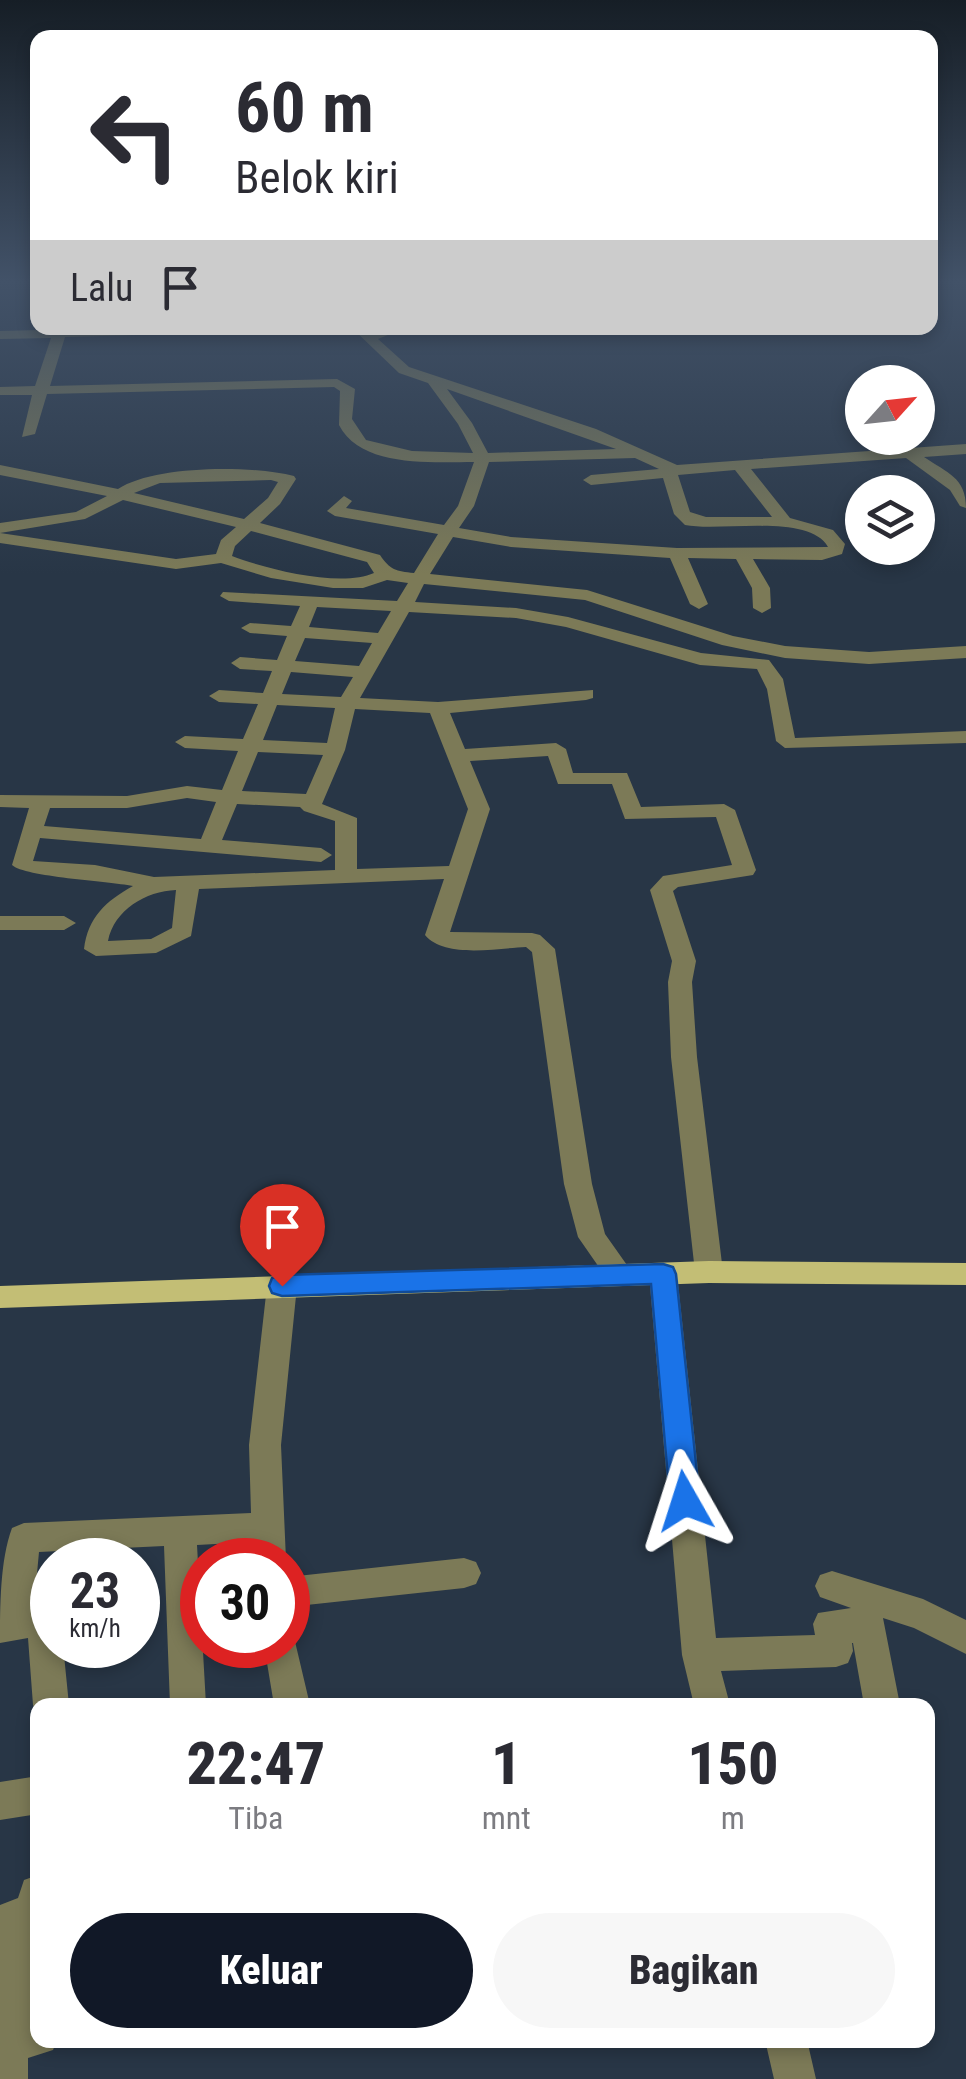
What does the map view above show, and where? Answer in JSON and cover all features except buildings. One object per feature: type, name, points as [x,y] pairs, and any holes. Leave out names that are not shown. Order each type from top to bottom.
[{"type":"main road","points":[[0,1297],[709,1272],[966,1274]]},
{"type":"street","points":[[27,434],[44,380]]},
{"type":"street","points":[[344,502],[335,511],[511,542],[677,553],[822,556],[836,550],[837,544],[828,534],[784,520],[691,520],[682,514],[671,471],[638,453],[573,426],[433,380]]},
{"type":"street","points":[[348,877],[344,854],[346,818],[311,807],[312,801],[321,790],[346,705],[466,506],[484,458],[433,380]]},
{"type":"street","points":[[0,391],[336,383],[348,389],[343,405],[346,428],[362,445],[402,454],[484,458],[638,453]]},
{"type":"street","points":[[935,452],[966,449]]},
{"type":"street","points":[[590,480],[896,455]]},
{"type":"street","points":[[911,455],[956,487],[966,503]]},
{"type":"street","points":[[740,466],[784,520]]},
{"type":"street","points":[[0,470],[30,473],[364,555],[374,559],[384,574]]},
{"type":"street","points":[[0,528],[79,516],[148,480],[182,475],[287,478],[274,501],[227,544],[223,558]]},
{"type":"street","points":[[0,538],[176,564],[202,564],[223,558],[278,573],[349,583],[362,583],[384,574],[588,595],[730,641],[785,652],[870,658],[966,652]]},
{"type":"street","points":[[677,553],[700,604]]},
{"type":"street","points":[[742,554],[761,588],[762,608]]},
{"type":"street","points":[[230,596],[516,614],[572,623],[700,659],[762,664],[769,668],[780,704],[781,728],[786,741],[792,744],[966,737]]},
{"type":"street","points":[[209,846],[310,603]]},
{"type":"street","points":[[250,628],[384,638]]},
{"type":"street","points":[[240,663],[364,672]]},
{"type":"street","points":[[219,696],[438,708],[586,694]]},
{"type":"street","points":[[438,708],[479,809],[446,901],[438,938],[532,940],[543,949],[578,1184],[592,1237],[620,1275]]},
{"type":"street","points":[[186,742],[335,750]]},
{"type":"street","points":[[458,756],[556,749],[565,780],[620,777],[633,814],[724,810],[745,870],[671,881],[661,890],[684,962],[680,982],[684,1058],[709,1272]]},
{"type":"street","points":[[0,801],[127,802],[187,792],[312,801]]},
{"type":"street","points":[[42,801],[23,865],[95,872],[154,884],[459,872]]},
{"type":"street","points":[[32,831],[321,855]]},
{"type":"street","points":[[154,884],[106,912],[96,934],[96,950],[156,946],[183,931],[188,884]]},
{"type":"street","points":[[0,924],[64,923]]},
{"type":"street","points":[[663,1274],[700,1655],[710,1698]]},
{"type":"street","points":[[268,1538],[264,1446],[282,1286]]},
{"type":"street","points":[[50,1698],[44,1620],[7,1625],[24,1538],[180,1531],[227,1538]]},
{"type":"street","points":[[180,1531],[188,1698]]},
{"type":"street","points":[[310,1590],[464,1572]]},
{"type":"street","points":[[700,1655],[836,1651],[830,1624],[854,1603]]},
{"type":"street","points":[[854,1603],[923,1615],[966,1638]]},
{"type":"street","points":[[854,1603],[880,1698]]},
{"type":"street","points":[[285,1668],[291,1698]]},
{"type":"street","points":[[0,1801],[30,1797]]},
{"type":"street","points":[[20,2052],[14,1918],[30,1915]]},
{"type":"street","points":[[788,2048],[795,2079]]},
{"type":"route","points":[[282,1286],[663,1274],[685,1501]]}]
